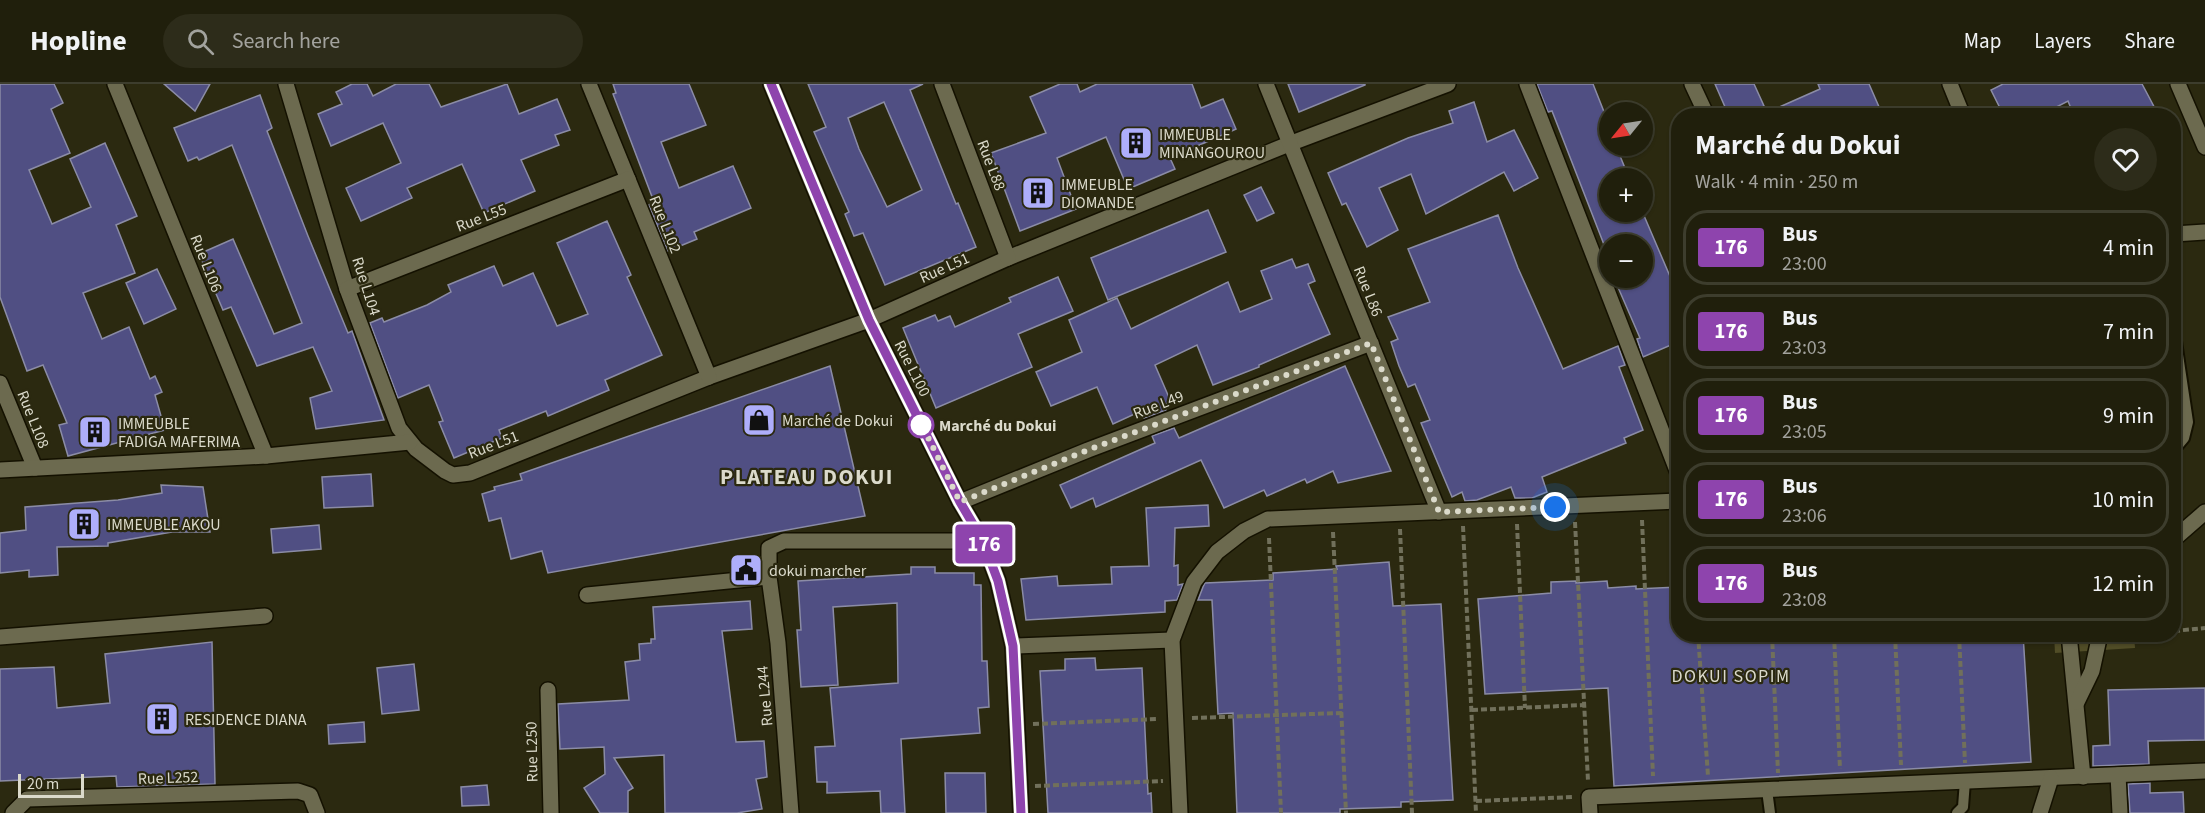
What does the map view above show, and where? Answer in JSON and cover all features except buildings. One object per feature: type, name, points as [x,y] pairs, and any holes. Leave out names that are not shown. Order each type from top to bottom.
[{"type":"street","name":"Rue L106","points":[[115,84],[266,456]]},
{"type":"street","name":"Rue L102","points":[[590,84],[709,377]]},
{"type":"street","name":"Rue L100","points":[[771,84],[869,320],[960,502],[983,541],[998,581],[1013,646],[1021,813]]},
{"type":"street","name":"Rue L88","points":[[942,84],[1008,258]]},
{"type":"street","name":"Rue L86","points":[[1266,84],[1439,512]]},
{"type":"street","name":"Rue L51","points":[[453,475],[470,473],[709,377],[869,320],[1008,258],[1289,144],[1448,84]]},
{"type":"street","points":[[1527,84],[1671,455]]},
{"type":"street","points":[[1692,84],[1703,108]]},
{"type":"street","points":[[1950,84],[1960,108]]},
{"type":"street","points":[[2178,84],[2205,147]]},
{"type":"street","name":"Rue L104","points":[[290,85],[347,289],[399,428],[416,449],[453,475]]},
{"type":"street","name":"Rue L55","points":[[347,289],[628,179]]},
{"type":"street","points":[[2181,234],[2205,232]]},
{"type":"street","name":"Rue L49","points":[[960,502],[1099,446],[1371,343]]},
{"type":"street","name":"Rue L108","points":[[0,383],[35,468]]},
{"type":"street","points":[[0,470],[266,456],[410,442]]},
{"type":"street","points":[[1180,813],[1172,640],[1194,582],[1217,552],[1244,531],[1268,519],[1671,501]]},
{"type":"street","points":[[2181,533],[2205,512]]},
{"type":"street","name":"Rue L244","points":[[791,813],[778,643],[769,577],[769,548],[784,542],[983,541]]},
{"type":"street","points":[[587,595],[769,577]]},
{"type":"street","points":[[0,637],[265,616]]},
{"type":"street","points":[[1013,646],[1172,640]]},
{"type":"street","points":[[2070,642],[2083,777]]},
{"type":"street","points":[[2076,704],[2092,671],[2098,642]]},
{"type":"street","name":"Rue L250","points":[[548,690],[550,813]]},
{"type":"street","points":[[1590,813],[1589,797],[2205,771]]},
{"type":"street","points":[[2118,775],[2120,813]]},
{"type":"street","points":[[2040,813],[2051,778]]},
{"type":"street","name":"Rue L252","points":[[13,813],[27,799],[298,791],[310,795],[317,813]]},
{"type":"lane","points":[[2181,369],[2187,422],[2184,438],[2181,442]]},
{"type":"lane","points":[[1957,813],[1963,807],[1965,781]]},
{"type":"lane","points":[[1770,813],[1773,789]]},
{"type":"path","points":[[1641,503],[1654,794]]},
{"type":"path","points":[[1476,801],[1589,797],[1575,506]]},
{"type":"path","points":[[1516,508],[1525,708]]},
{"type":"path","points":[[1463,511],[1476,813]]},
{"type":"path","points":[[1399,513],[1412,813]]},
{"type":"path","points":[[1333,517],[1346,813]]},
{"type":"path","points":[[1268,519],[1281,813]]},
{"type":"path","points":[[2181,630],[2205,628]]},
{"type":"path","points":[[1699,642],[1709,792]]},
{"type":"path","points":[[1772,642],[1773,789]]},
{"type":"path","points":[[1834,642],[1841,786]]},
{"type":"path","points":[[1895,642],[1902,784]]},
{"type":"path","points":[[1959,642],[1965,781]]},
{"type":"path","points":[[1472,710],[1584,705]]},
{"type":"path","points":[[1020,786],[1178,780]]},
{"type":"shaded area","points":[[2054,642],[2135,642],[2135,648],[2055,653]]},
{"type":"bus line","name":"176","points":[[771,84],[869,320],[960,502],[983,541],[998,581],[1013,646],[1021,813]]},
{"type":"place","name":"IMMEUBLE MINANGOUROU","points":[[1136,143]]},
{"type":"place","name":"IMMEUBLE DIOMANDE","points":[[1038,193]]},
{"type":"place","name":"Marché de Dokui","points":[[759,420]]},
{"type":"place","name":"Marché du Dokui","points":[[921,425]]},
{"type":"place","name":"IMMEUBLE FADIGA MAFERIMA","points":[[95,432]]},
{"type":"place","name":"IMMEUBLE AKOU","points":[[84,524]]},
{"type":"place","name":"dokui marcher","points":[[746,570]]},
{"type":"place","name":"RESIDENCE DIANA","points":[[162,719]]},
{"type":"district","name":"PLATEAU DOKUI","points":[[807,476]]},
{"type":"district","name":"DOKUI SOPIM","points":[[1731,676]]},
{"type":"route","points":[[921,425],[918,417],[960,502],[1088,450],[1371,343],[1439,512],[1555,507]]}]
